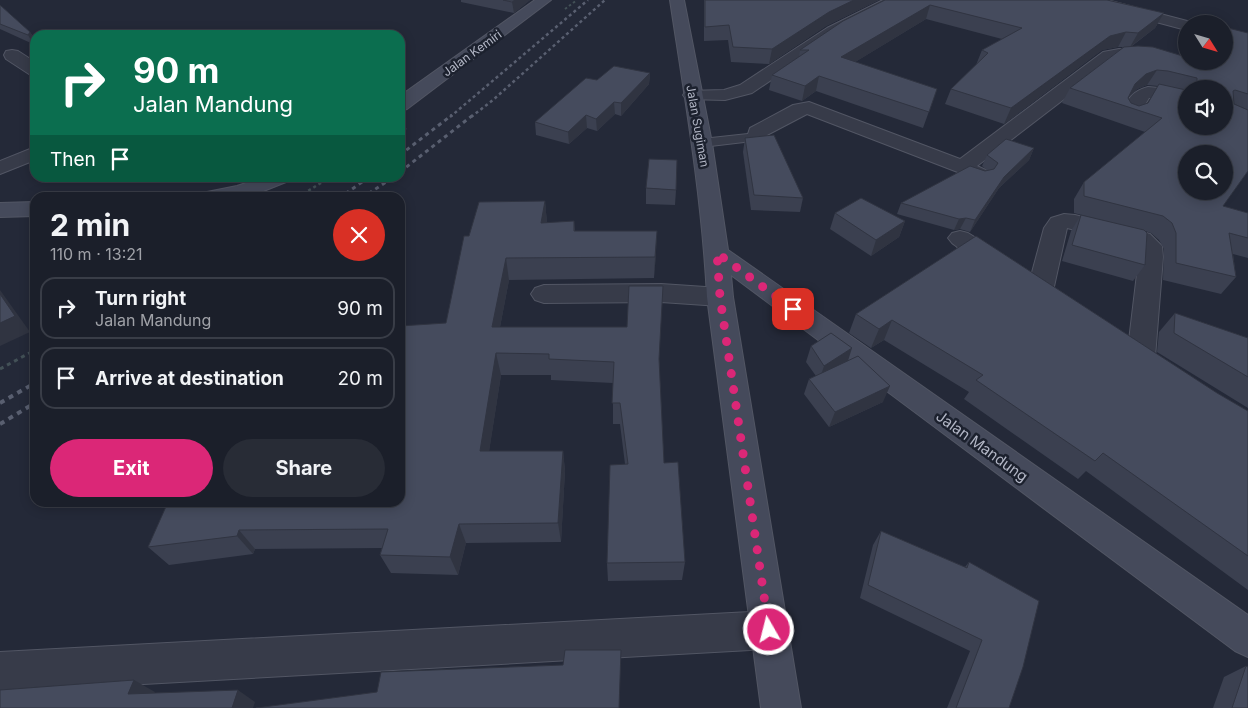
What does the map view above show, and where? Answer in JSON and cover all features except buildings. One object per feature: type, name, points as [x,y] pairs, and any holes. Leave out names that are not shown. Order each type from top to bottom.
[{"type":"main road","name":"Jalan Kemiri","points":[[405,101],[544,0]]},
{"type":"main road","name":"Jalan Sugiman","points":[[677,0],[692,96],[702,142],[717,253],[720,297],[781,708]]},
{"type":"main road","points":[[242,192],[268,182]]},
{"type":"main road","points":[[0,210],[30,209]]},
{"type":"main road","name":"Jalan Mandung","points":[[717,253],[1248,638]]},
{"type":"street","points":[[692,96],[724,95],[746,89],[833,30],[894,0]]},
{"type":"street","points":[[1090,0],[1178,23]]},
{"type":"street","points":[[962,168],[1109,56],[1117,53],[1168,61]]},
{"type":"street","points":[[0,69],[23,62]]},
{"type":"street","points":[[1130,114],[1137,100],[1143,94],[1151,93],[1178,99]]},
{"type":"street","points":[[754,137],[757,132],[800,108],[809,108],[981,175]]},
{"type":"street","points":[[0,168],[30,155]]},
{"type":"street","points":[[1027,282],[1058,222],[1064,220],[1075,222],[1142,239],[1150,246],[1151,257],[1141,357]]},
{"type":"street","points":[[960,238],[1063,306]]},
{"type":"street","points":[[544,294],[661,293],[720,297]]},
{"type":"street","points":[[1118,342],[1164,372]]},
{"type":"street","points":[[0,672],[769,630]]},
{"type":"lane","points":[[702,142],[754,137]]},
{"type":"path","points":[[307,192],[323,182]]},
{"type":"path","points":[[0,369],[30,353]]},
{"type":"railway","points":[[450,117],[588,0]]},
{"type":"railway","points":[[471,117],[493,100],[605,0]]},
{"type":"railway","points":[[405,151],[452,115]]},
{"type":"railway","points":[[405,168],[473,115]]},
{"type":"railway","points":[[348,192],[362,182]]},
{"type":"railway","points":[[371,192],[386,182]]},
{"type":"railway","points":[[0,403],[30,386]]},
{"type":"railway","points":[[0,424],[30,406]]},
{"type":"route","points":[[769,630],[720,297],[717,253],[793,309]]}]
